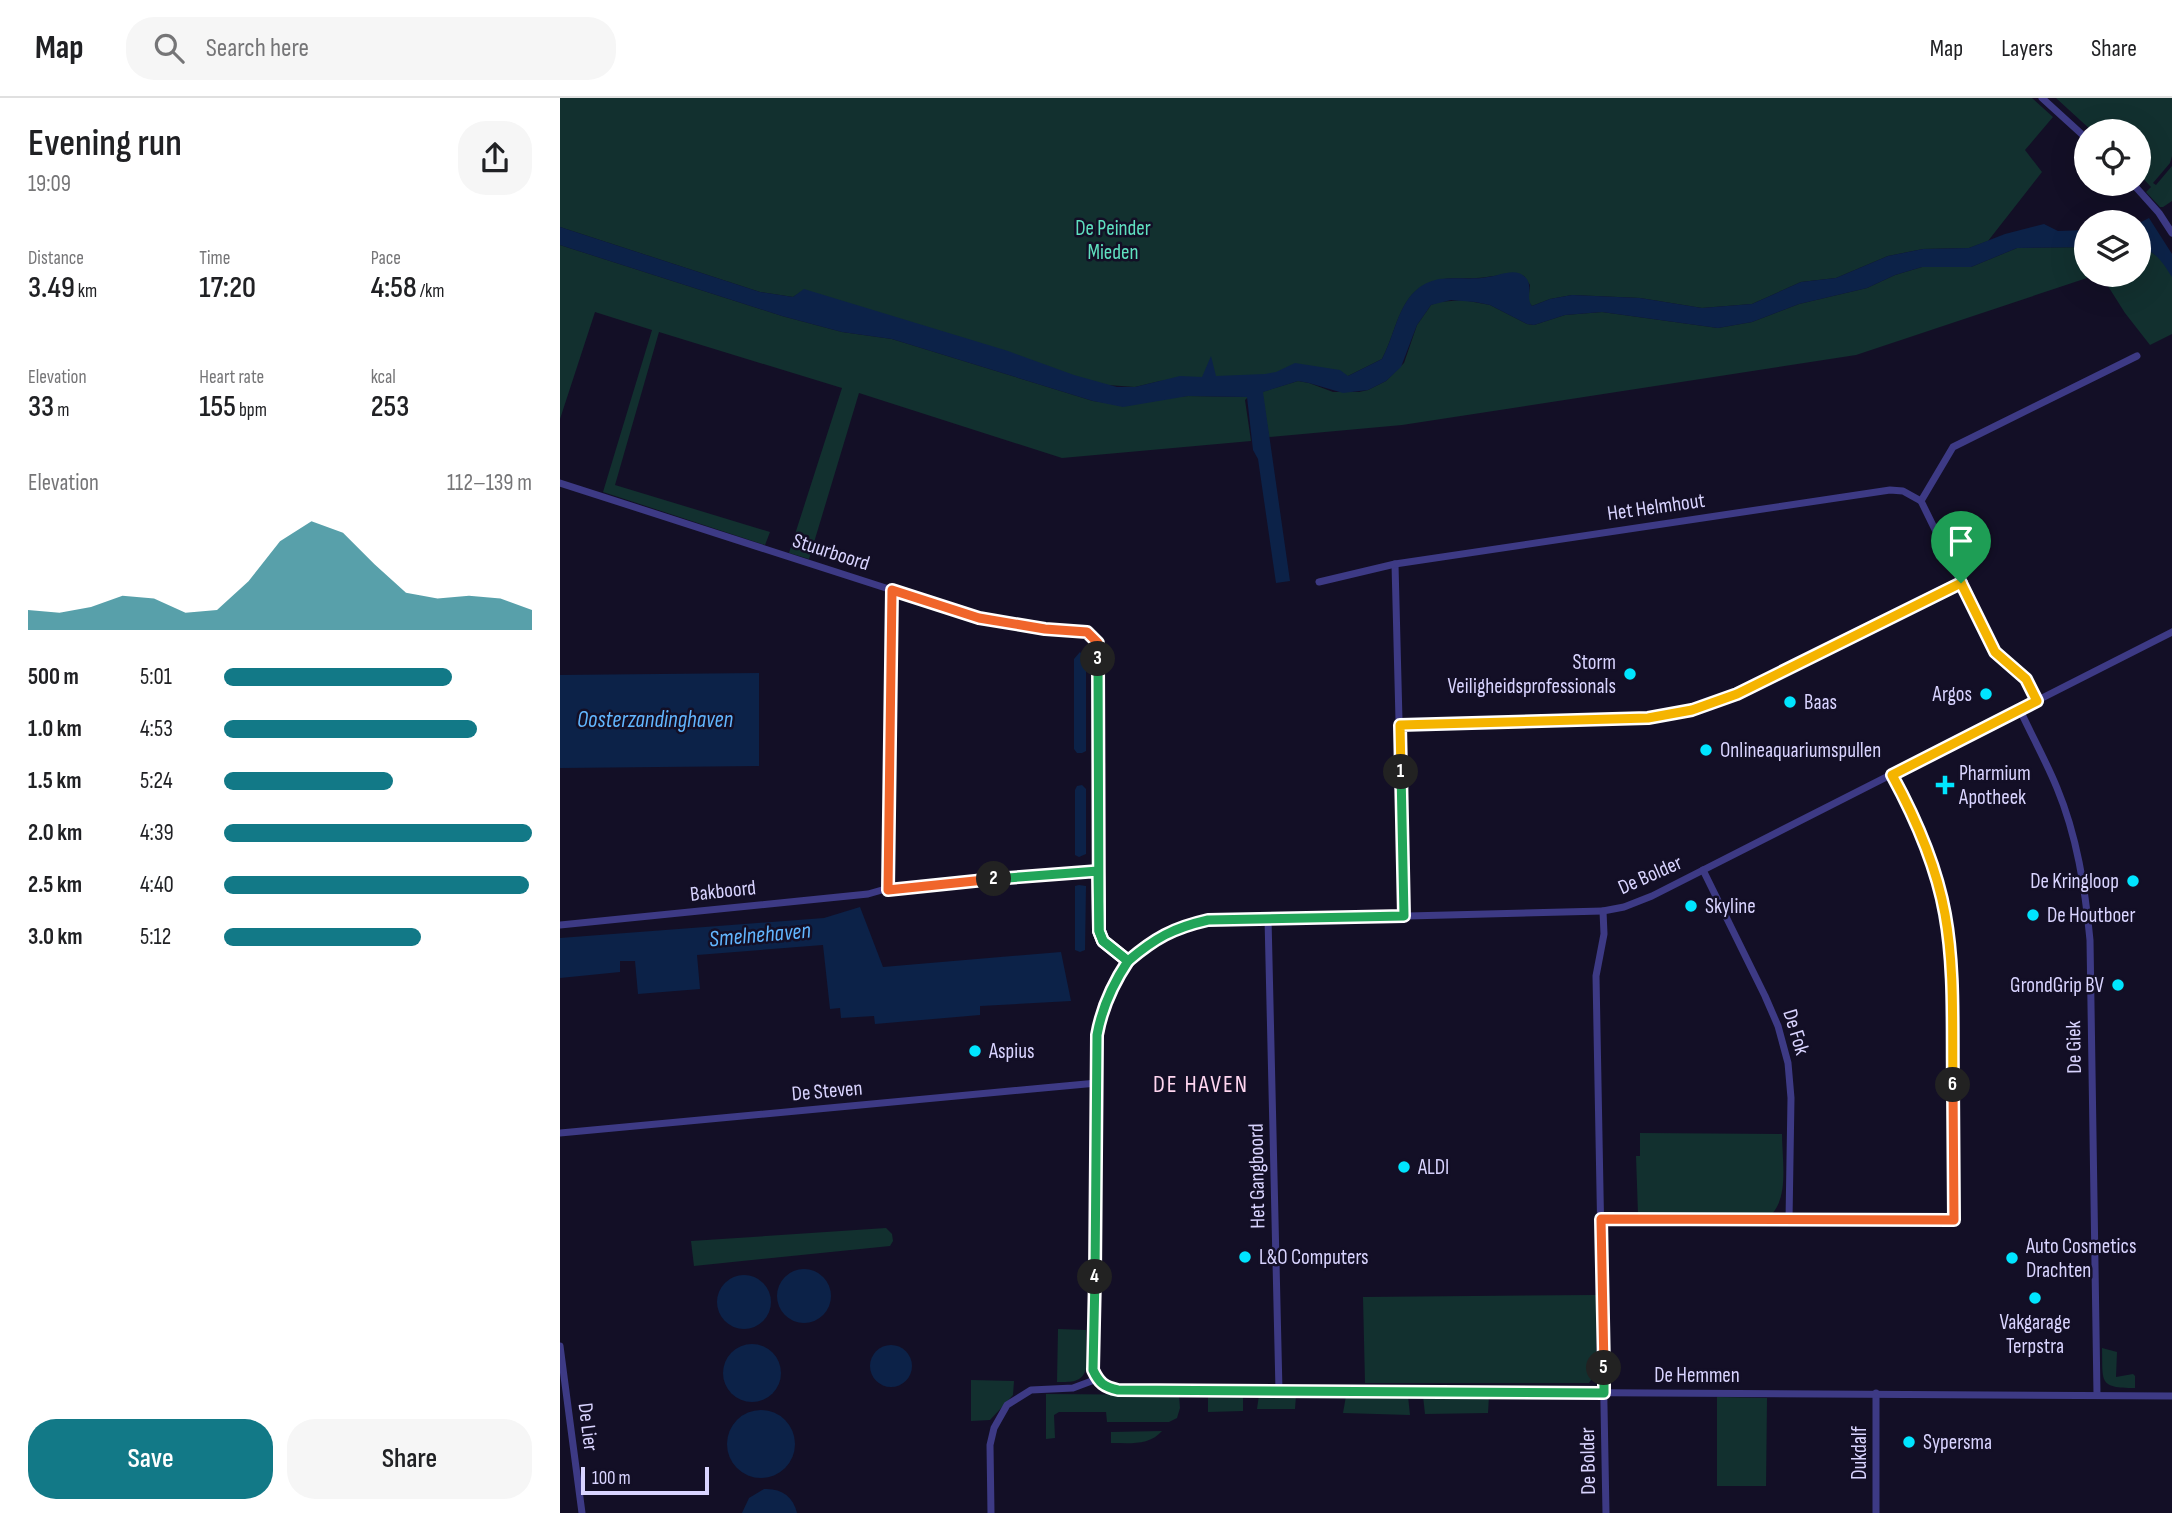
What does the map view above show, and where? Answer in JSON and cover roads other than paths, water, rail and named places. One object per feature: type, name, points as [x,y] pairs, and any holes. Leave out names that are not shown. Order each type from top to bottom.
[{"type":"street","points":[[2042,98],[2074,127]]},
{"type":"street","points":[[2144,196],[2160,213],[2172,233]]},
{"type":"street","points":[[2037,701],[2026,679],[1995,652],[1921,501],[1953,447],[2137,356]]},
{"type":"street","name":"Stuurboord","points":[[560,483],[979,618],[1045,629],[1087,632],[1098,643],[1099,931],[1103,941],[1128,961]]},
{"type":"street","name":"Het Helmhout","points":[[1319,582],[1395,565],[1890,490],[1903,491],[1921,501]]},
{"type":"street","points":[[1395,565],[1404,916]]},
{"type":"street","points":[[1400,725],[1648,718],[1692,710],[1737,694],[1961,583]]},
{"type":"street","points":[[888,890],[892,590]]},
{"type":"street","name":"De Bolder","points":[[1606,1513],[1596,976],[1605,934],[1603,911],[1624,907],[1703,870],[2172,632]]},
{"type":"street","name":"De Giek","points":[[2020,710],[2057,789],[2076,848],[2085,893],[2090,940],[2097,1395]]},
{"type":"street","points":[[1601,1219],[1954,1220],[1951,960],[1945,913],[1917,821],[1892,775]]},
{"type":"street","name":"De Fok","points":[[1703,870],[1765,996],[1778,1026],[1788,1063],[1791,1098],[1789,1220]]},
{"type":"street","name":"Bakboord","points":[[560,925],[1098,871]]},
{"type":"street","points":[[991,1513],[990,1446],[994,1428],[1007,1405],[1031,1390],[1073,1388],[1097,1379],[1092,1357],[1096,1255],[1097,1035],[1102,1009],[1113,983],[1128,961],[1150,942],[1177,927],[1208,920],[1603,911]]},
{"type":"street","name":"Het Gangboord","points":[[1268,918],[1279,1391]]},
{"type":"street","name":"De Steven","points":[[560,1133],[1097,1083]]},
{"type":"street","name":"De Lier","points":[[560,1346],[582,1513]]},
{"type":"street","name":"De Hemmen","points":[[1097,1379],[1105,1387],[1118,1390],[2172,1396]]},
{"type":"street","name":"Dukdalf","points":[[1876,1394],[1876,1513]]},
{"type":"water","points":[[2151,221],[2172,254],[2172,277],[2151,253]]},
{"type":"water","points":[[2044,224],[2058,231],[2074,230],[2074,247],[2017,248],[1971,267],[1922,267],[1895,275],[1867,288],[1799,304],[1752,322],[1718,328],[1602,312],[1565,315],[1534,325],[1490,305],[1475,302],[1451,300],[1431,305],[1417,325],[1401,367],[1386,381],[1368,390],[1343,393],[1298,381],[1263,392],[1290,581],[1276,583],[1258,459],[1253,450],[1247,397],[1188,396],[1123,407],[1093,401],[892,339],[842,332],[782,316],[560,245],[560,227],[760,292],[793,297],[804,289],[1008,351],[1074,375],[1117,387],[1135,387],[1180,376],[1202,377],[1211,356],[1216,376],[1265,374],[1295,363],[1340,370],[1348,376],[1382,359],[1408,300],[1415,291],[1439,279],[1521,274],[1528,280],[1532,306],[1572,295],[1640,298],[1702,308],[1752,304],[1801,282],[1836,278],[1888,256],[1923,249],[1969,248],[2005,234]]},
{"type":"water","points":[[1080,652],[1086,660],[1086,751],[1077,753],[1074,749],[1074,659]]},
{"type":"water","name":"Oosterzandinghaven","points":[[759,673],[759,766],[560,768],[560,675]]},
{"type":"water","points":[[1082,785],[1086,789],[1086,854],[1079,857],[1075,855],[1075,790]]},
{"type":"water","points":[[1075,886],[1086,886],[1085,950],[1080,952],[1075,950]]},
{"type":"water","name":"Smelnehaven","points":[[860,907],[883,967],[1061,952],[1071,1001],[980,1006],[980,1015],[875,1024],[874,1016],[841,1018],[840,1008],[830,1009],[823,945],[697,955],[700,989],[638,994],[635,961],[620,961],[620,972],[560,978],[560,938],[824,918]]},
{"type":"water","points":[[804,1269],[823,1277],[831,1296],[823,1315],[804,1323],[785,1315],[777,1296],[785,1277]]},
{"type":"water","points":[[744,1275],[763,1283],[771,1302],[763,1321],[744,1329],[725,1321],[717,1302],[725,1283]]},
{"type":"water","points":[[752,1344],[763,1346],[776,1357],[781,1373],[779,1384],[768,1397],[752,1402],[741,1400],[728,1389],[723,1373],[725,1362],[736,1349]]},
{"type":"water","points":[[891,1345],[906,1351],[912,1366],[906,1381],[891,1387],[876,1381],[870,1366],[876,1351]]},
{"type":"water","points":[[754,1410],[768,1410],[780,1415],[790,1425],[795,1444],[790,1463],[780,1473],[768,1478],[754,1478],[742,1473],[732,1463],[727,1451],[727,1437],[732,1425],[742,1415]]},
{"type":"water","points":[[764,1489],[785,1494],[793,1502],[797,1513],[742,1513],[749,1498]]},
{"type":"place","name":"Storm Veiligheidsprofessionals","points":[[1630,674]]},
{"type":"place","name":"Argos","points":[[1986,694]]},
{"type":"place","name":"Baas","points":[[1790,702]]},
{"type":"place","name":"Onlineaquariumspullen","points":[[1706,750]]},
{"type":"place","name":"Pharmium Apotheek","points":[[1945,785]]},
{"type":"place","name":"De Kringloop","points":[[2133,881]]},
{"type":"place","name":"Skyline","points":[[1691,906]]},
{"type":"place","name":"De Houtboer","points":[[2033,915]]},
{"type":"place","name":"GrondGrip BV","points":[[2118,985]]},
{"type":"place","name":"Aspius","points":[[975,1051]]},
{"type":"place","name":"ALDI","points":[[1404,1167]]},
{"type":"place","name":"L&O Computers","points":[[1245,1257]]},
{"type":"place","name":"Auto Cosmetics Drachten","points":[[2012,1258]]},
{"type":"place","name":"Vakgarage Terpstra","points":[[2035,1298]]},
{"type":"place","name":"Sypersma","points":[[1909,1442]]},
{"type":"district","name":"DE HAVEN","points":[[1201,1084]]},
{"type":"park label","name":"De Peinder Mieden","points":[[1113,240]]}]
